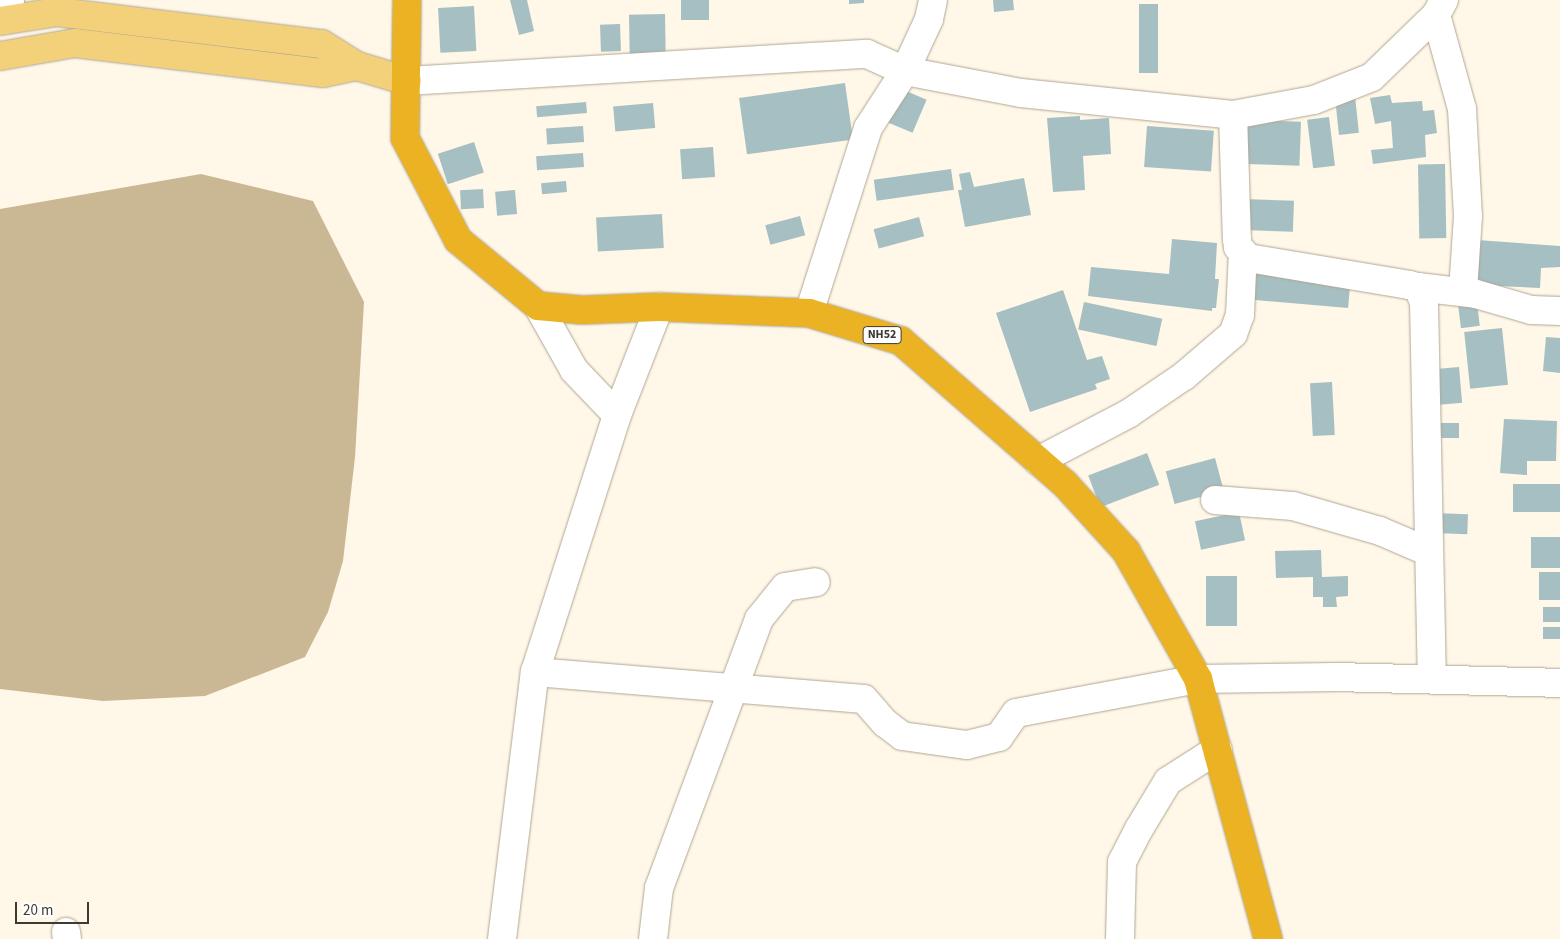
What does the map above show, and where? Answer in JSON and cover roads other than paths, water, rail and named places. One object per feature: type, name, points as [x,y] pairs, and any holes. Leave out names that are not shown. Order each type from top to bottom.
[{"type":"highway","points":[[407,0],[405,138],[458,240],[538,306]]},
{"type":"highway","name":"NH52","points":[[538,306],[582,310],[659,307],[808,313],[901,341],[1065,484],[1126,552],[1198,679],[1268,939]]},
{"type":"main road","points":[[6,13],[57,12],[322,44],[357,66],[407,81]]},
{"type":"main road","points":[[0,56],[75,43],[323,73],[357,66]]},
{"type":"street","points":[[808,313],[868,128],[905,71],[929,19],[933,0]]},
{"type":"street","points":[[407,81],[867,54],[905,71],[1021,93],[1233,115],[1314,100],[1372,77],[1440,8]]},
{"type":"street","points":[[1440,8],[1462,109],[1468,216],[1463,292]]},
{"type":"street","points":[[1233,115],[1237,239],[1248,258],[1418,287],[1463,292],[1531,310],[1560,311]]},
{"type":"street","points":[[1038,461],[1128,414],[1184,376],[1233,334],[1240,315],[1243,252]]},
{"type":"street","points":[[1418,287],[1424,303],[1432,678]]},
{"type":"street","points":[[538,306],[574,370],[617,415]]},
{"type":"street","points":[[502,939],[535,672],[617,415],[659,307]]},
{"type":"street","points":[[1215,500],[1293,506],[1380,531],[1429,552]]},
{"type":"street","points":[[653,939],[659,888],[731,690],[759,619],[785,587],[816,582]]},
{"type":"street","points":[[535,672],[731,690],[864,698],[885,723],[902,736],[967,745],[999,737],[1016,713],[1198,679],[1432,678],[1560,683]]},
{"type":"street","points":[[1120,939],[1122,862],[1139,829],[1168,781],[1218,749]]}]
